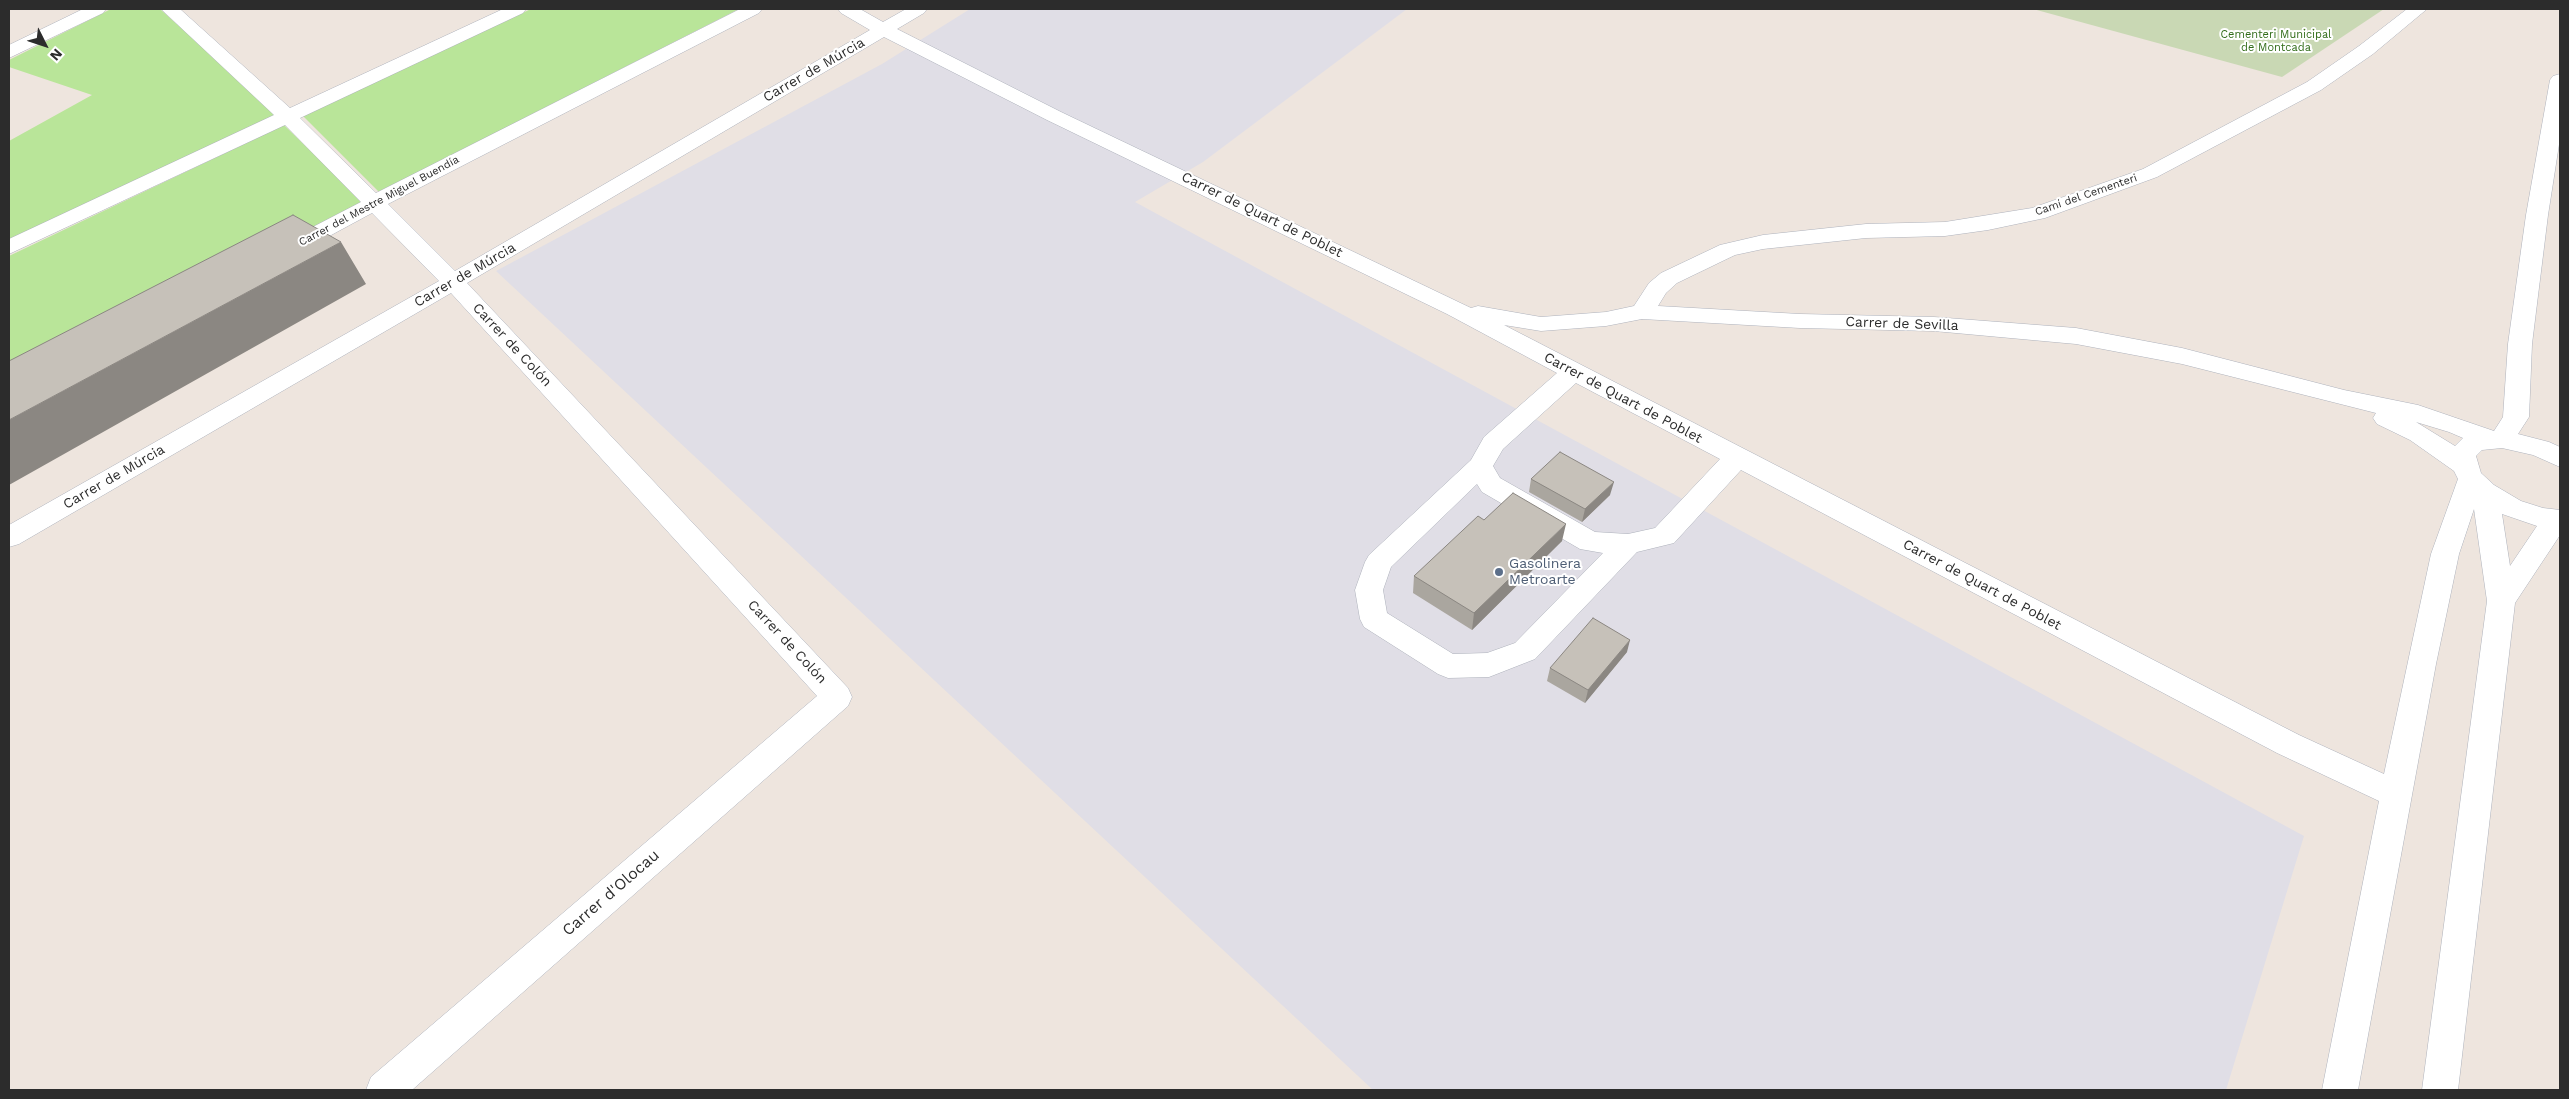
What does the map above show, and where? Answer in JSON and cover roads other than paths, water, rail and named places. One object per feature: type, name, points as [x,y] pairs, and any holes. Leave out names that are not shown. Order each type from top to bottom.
[{"type":"street","points":[[9,52],[97,9]]},
{"type":"street","name":"Carrer de Colón","points":[[170,9],[288,117],[376,202],[454,282],[838,696]]},
{"type":"street","points":[[9,247],[518,9]]},
{"type":"street","name":"Carrer del Mestre Miguel Buendía","points":[[271,258],[376,202],[753,9]]},
{"type":"street","name":"Carrer de Quart de Poblet","points":[[847,9],[882,29],[1054,116],[1455,309],[2288,744],[2396,794]]},
{"type":"street","name":"Carrer de Múrcia","points":[[9,537],[454,282],[918,9]]},
{"type":"street","name":"Camí del Cementeri","points":[[1642,312],[1658,288],[1669,278],[1728,250],[1763,242],[1866,231],[1935,229],[1988,223],[2046,210],[2150,173],[2314,86],[2366,50],[2418,9]]},
{"type":"street","points":[[2440,1090],[2501,601],[2474,479],[2463,456],[2466,450],[2475,442],[2496,439],[2516,417],[2523,326],[2537,216],[2560,80]]},
{"type":"street","name":"Carrer de Sevilla","points":[[1455,309],[1541,324],[1606,319],[1642,312],[1800,320],[1934,324],[2076,336],[2182,356],[2344,398],[2418,414],[2496,439],[2540,448],[2560,458]]},
{"type":"street","points":[[1573,372],[1492,443],[1480,466],[1380,562],[1369,590],[1374,619],[1448,666],[1489,665],[1525,651],[1628,544]]},
{"type":"street","name":"Carrer de Sevilla","points":[[2344,398],[2419,434],[2512,508],[2542,518],[2558,520]]},
{"type":"street","points":[[1480,466],[1491,485],[1590,542],[1628,544],[1664,536],[1737,457]]},
{"type":"street","points":[[2340,1090],[2396,794],[2445,554],[2474,479]]},
{"type":"street","points":[[2501,601],[2558,520]]},
{"type":"street","name":"Carrer d'Olocau","points":[[384,1090],[838,696]]},
{"type":"place","name":"Gasolinera Metroarte","points":[[1499,572]]},
{"type":"park label","name":"Cementeri Municipal de Montcada","points":[[2276,41]]}]
